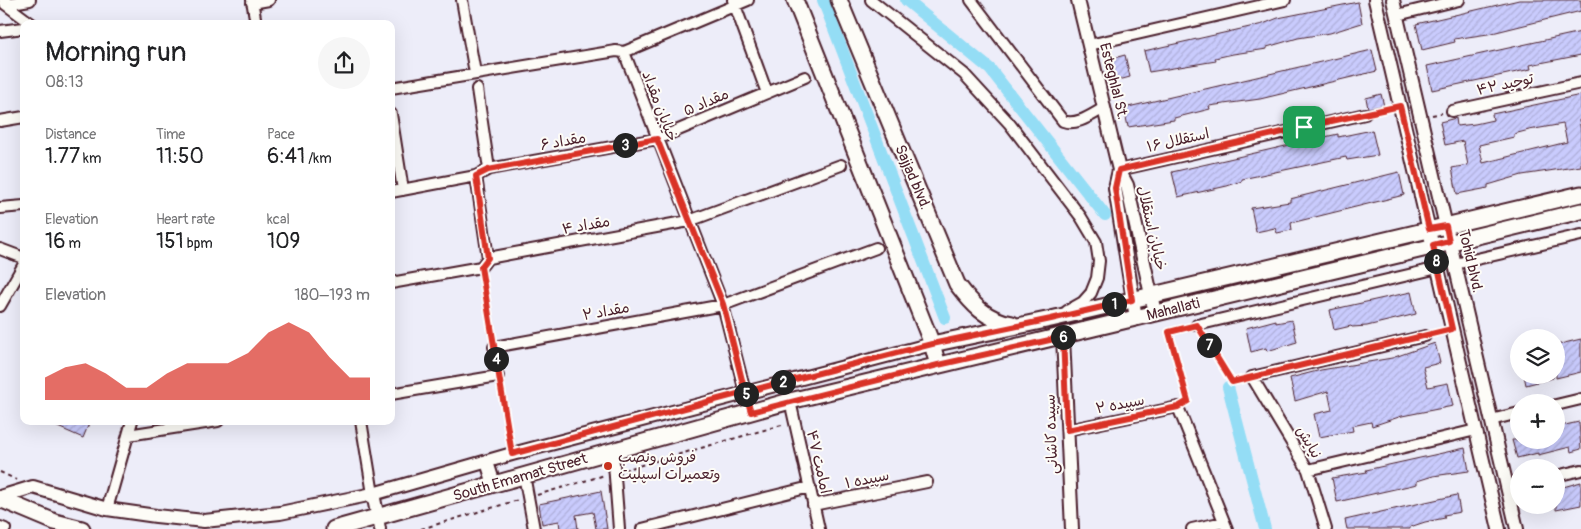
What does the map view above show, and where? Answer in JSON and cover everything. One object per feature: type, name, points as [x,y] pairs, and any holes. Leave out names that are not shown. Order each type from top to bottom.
[{"type":"main road","points":[[795,0],[932,344],[938,365]]},
{"type":"main road","name":"Sajjad blvd.","points":[[839,0],[958,284],[978,310],[993,319],[1018,325]]},
{"type":"main road","name":"Mahallati","points":[[932,344],[1051,319],[1581,194]]},
{"type":"main road","name":"Mahallati","points":[[938,365],[1063,337],[1449,241],[1581,211]]},
{"type":"main road","name":"South Emamat Street","points":[[334,529],[379,523],[524,475],[790,401],[938,365]]},
{"type":"main road","points":[[0,498],[55,522],[82,529]]},
{"type":"street","points":[[5,2],[30,0]]},
{"type":"street","points":[[255,20],[252,1],[269,0]]},
{"type":"street","points":[[462,0],[475,73]]},
{"type":"street","points":[[395,87],[616,51],[624,52],[734,3],[748,0]]},
{"type":"street","points":[[871,0],[964,74],[1009,123],[1081,217],[1096,242],[1099,261],[1097,278],[1091,293],[1083,302],[1051,319]]},
{"type":"street","points":[[971,0],[1063,121],[1070,124],[1104,108]]},
{"type":"street","name":"Esteghlal St.","points":[[1078,0],[1119,170]]},
{"type":"street","points":[[1089,45],[1285,0]]},
{"type":"street","points":[[1375,0],[1499,529]]},
{"type":"street","name":"Tohid blvd.","points":[[1393,0],[1517,529]]},
{"type":"street","points":[[1397,15],[1448,1],[1460,0]]},
{"type":"street","points":[[5,2],[27,20]]},
{"type":"street","points":[[734,3],[767,93]]},
{"type":"street","points":[[0,31],[20,28]]},
{"type":"street","name":"خیابان مقداد","points":[[624,52],[723,304],[745,392]]},
{"type":"street","name":"مقداد ۵","points":[[657,139],[805,77]]},
{"type":"street","name":"توحید ۴۲","points":[[1452,111],[1581,83]]},
{"type":"street","points":[[477,89],[488,170]]},
{"type":"street","name":"استقلال ۱۶","points":[[1119,170],[1244,140],[1365,114]]},
{"type":"street","points":[[0,121],[20,118]]},
{"type":"street","points":[[395,139],[403,190]]},
{"type":"street","name":"مقداد ۶","points":[[395,191],[476,176],[488,170],[657,139]]},
{"type":"street","name":"مقداد ۴","points":[[488,258],[689,221],[840,165]]},
{"type":"street","points":[[1119,170],[1115,188],[1136,318]]},
{"type":"street","name":"خیابان استقلال","points":[[1119,170],[1127,185],[1155,313]]},
{"type":"street","points":[[395,282],[481,267],[488,258],[476,176]]},
{"type":"street","points":[[0,208],[20,206]]},
{"type":"street","points":[[1455,264],[1581,235]]},
{"type":"street","name":"مقداد ۲","points":[[494,347],[723,304],[876,248]]},
{"type":"street","points":[[0,249],[20,256]]},
{"type":"street","points":[[1197,325],[1438,268]]},
{"type":"street","points":[[0,306],[20,271]]},
{"type":"street","points":[[1252,377],[1425,336]]},
{"type":"street","name":"سپیده کاشانی","points":[[1063,337],[1072,529]]},
{"type":"street","points":[[0,498],[33,487],[107,509],[189,524],[280,513],[373,494],[512,454],[932,344]]},
{"type":"street","points":[[395,393],[498,376]]},
{"type":"street","name":"نیایش","points":[[1252,377],[1308,470],[1326,529]]},
{"type":"street","points":[[745,392],[751,412]]},
{"type":"street","points":[[1565,403],[1581,399]]},
{"type":"street","name":"امامت ۴۷","points":[[790,401],[819,529]]},
{"type":"street","points":[[1178,407],[1226,525],[1192,529]]},
{"type":"street","name":"سپیده ۲","points":[[1067,430],[1178,407]]},
{"type":"street","points":[[1491,420],[1510,415]]},
{"type":"street","points":[[107,509],[131,425]]},
{"type":"street","points":[[128,435],[192,425]]},
{"type":"street","points":[[362,425],[379,523]]},
{"type":"street","points":[[1308,470],[1476,430]]},
{"type":"street","points":[[613,451],[619,529]]},
{"type":"street","points":[[488,462],[494,484]]},
{"type":"street","points":[[1565,474],[1581,470]]},
{"type":"street","points":[[524,475],[534,529]]},
{"type":"street","name":"سپیده ۱","points":[[813,504],[927,482]]},
{"type":"street","points":[[642,529],[810,487]]},
{"type":"street","points":[[0,527],[5,529]]},
{"type":"path","points":[[1365,114],[1400,106]]},
{"type":"path","points":[[1421,118],[1452,111]]},
{"type":"path","points":[[481,267],[494,347]]},
{"type":"path","points":[[1178,407],[1188,401],[1169,332],[1197,325],[1232,382],[1252,377]]},
{"type":"path","points":[[498,376],[512,454]]},
{"type":"building","points":[[1519,0],[1581,0],[1581,11],[1488,34],[1454,39],[1455,42],[1422,50],[1416,24]]},
{"type":"building","points":[[1358,2],[1362,23],[1330,33],[1298,38],[1267,47],[1267,49],[1215,58],[1216,61],[1149,72],[1144,51],[1263,24],[1278,18]]},
{"type":"building","points":[[1581,32],[1581,55],[1530,65],[1531,69],[1432,90],[1427,66]]},
{"type":"building","points":[[1372,50],[1377,71],[1260,99],[1209,106],[1210,109],[1174,118],[1174,120],[1128,127],[1124,108]]},
{"type":"building","points":[[1125,55],[1130,77],[1115,81],[1110,59]]},
{"type":"building","points":[[1381,94],[1384,106],[1368,108],[1366,98]]},
{"type":"building","points":[[1581,95],[1581,120],[1579,120],[1581,166],[1522,175],[1488,185],[1488,188],[1457,194],[1452,168],[1468,165],[1463,141],[1445,145],[1440,122],[1456,118],[1457,126],[1475,124],[1493,120],[1492,114]],"holes":[[[1563,124],[1567,142],[1483,163],[1479,145],[1514,137],[1514,134],[1529,130]]]},
{"type":"building","points":[[1372,130],[1378,155],[1347,160],[1346,157],[1242,179],[1242,181],[1227,186],[1178,197],[1172,172],[1338,134],[1338,137]]},
{"type":"building","points":[[1399,172],[1404,195],[1291,223],[1292,230],[1277,233],[1275,228],[1256,232],[1251,208],[1290,202],[1290,199]]},
{"type":"building","points":[[1411,292],[1416,314],[1367,326],[1351,326],[1334,330],[1330,310]]},
{"type":"building","points":[[1276,320],[1276,323],[1292,320],[1297,342],[1267,351],[1266,348],[1251,352],[1246,328]]},
{"type":"building","points":[[1581,339],[1581,372],[1565,376],[1565,343]]},
{"type":"building","points":[[1435,343],[1440,363],[1423,367],[1428,387],[1448,383],[1453,406],[1402,416],[1372,426],[1371,422],[1352,426],[1353,431],[1319,437],[1314,414],[1332,410],[1328,391],[1295,401],[1290,378],[1321,370],[1392,358]]},
{"type":"building","points":[[1579,422],[1581,449],[1571,452],[1570,447],[1565,448],[1565,425]]},
{"type":"building","points":[[53,425],[88,425],[83,438]]},
{"type":"building","points":[[1465,448],[1469,471],[1433,476],[1417,481],[1417,484],[1337,502],[1332,478],[1367,472],[1366,470]]},
{"type":"building","points":[[1514,449],[1562,449],[1538,455],[1538,453],[1517,458]]},
{"type":"building","points":[[1581,482],[1581,505],[1565,508],[1565,486]]},
{"type":"building","points":[[601,491],[607,529],[596,529],[593,512],[576,515],[578,529],[560,529],[559,521],[542,524],[539,504]]},
{"type":"building","points":[[1457,495],[1460,512],[1444,515],[1445,518],[1425,522],[1410,527],[1410,529],[1347,529],[1345,520]]},
{"type":"waterway","points":[[823,0],[945,318]]},
{"type":"waterway","points":[[906,0],[990,69],[1105,215]]},
{"type":"waterway","points":[[1228,387],[1265,529]]},
{"type":"place","name":"فروش ونصب وتعمیرات اسپلیت","points":[[608,466]]},
{"type":"route","points":[[1304,127],[1119,170],[1115,188],[1132,300],[932,344],[745,392],[723,304],[657,139],[488,170],[476,176],[488,258],[481,267],[512,454],[745,392],[751,412],[938,365],[1063,337],[1067,430],[1178,407],[1188,401],[1169,332],[1197,325],[1232,382],[1452,329],[1433,245],[1449,241],[1446,226],[1429,229],[1400,106],[1304,127]]}]
